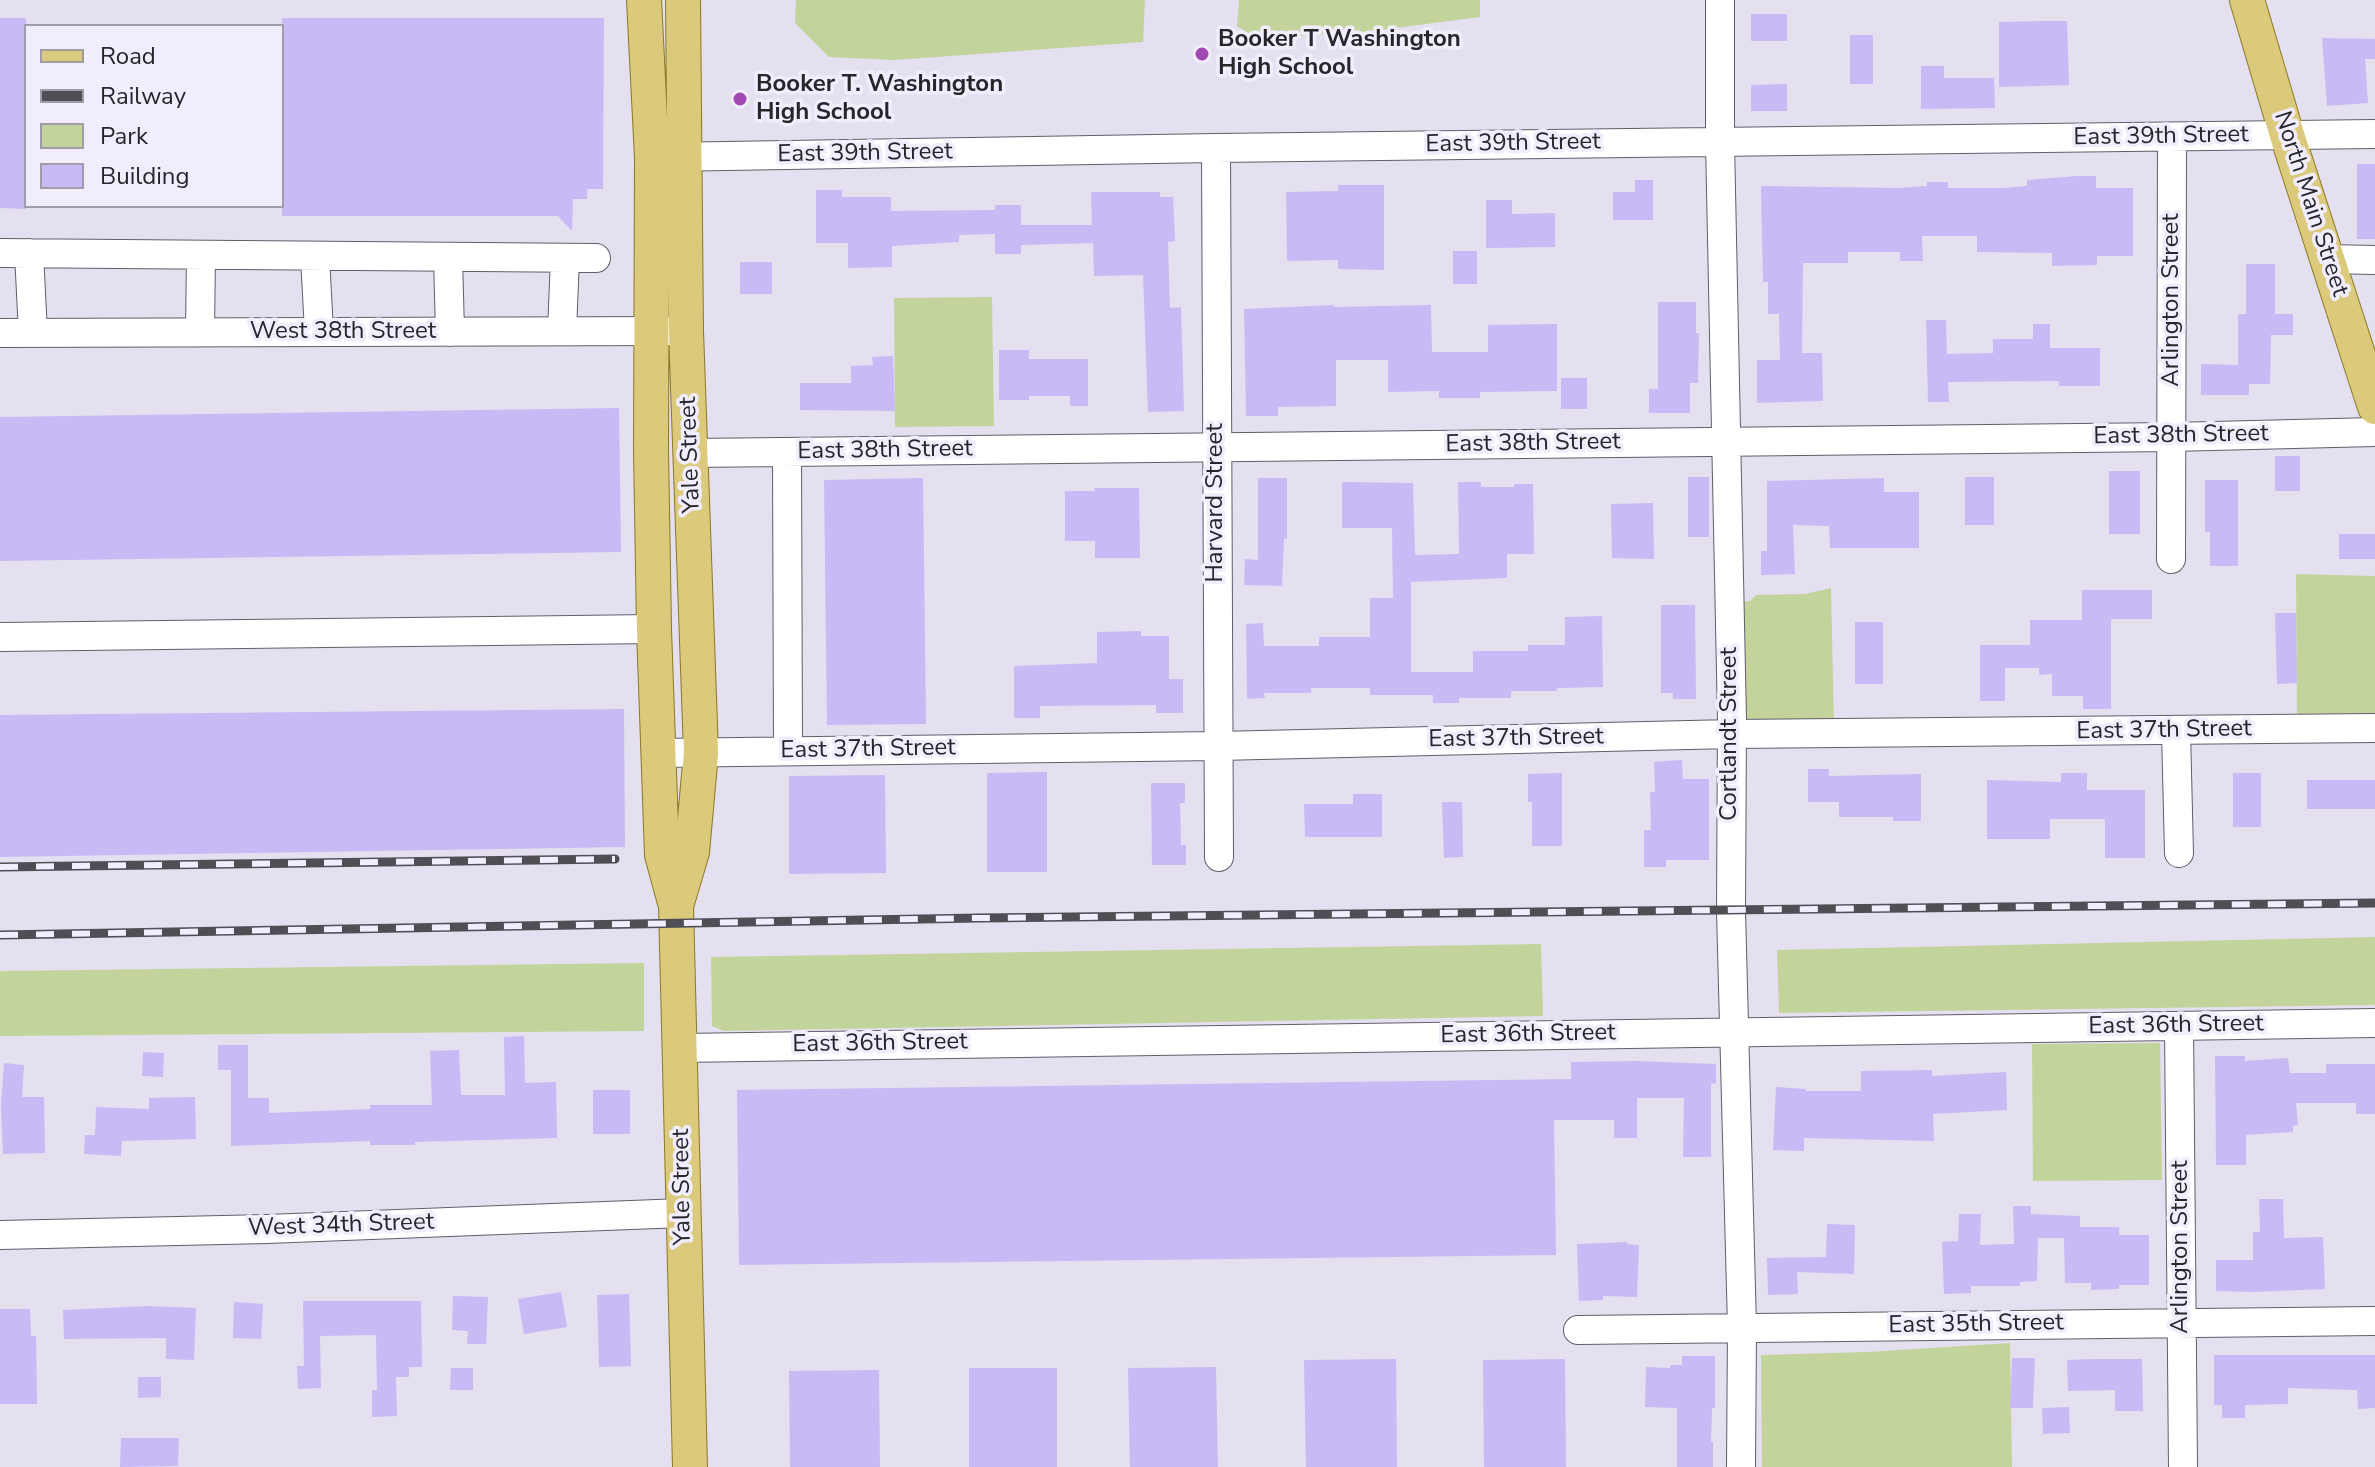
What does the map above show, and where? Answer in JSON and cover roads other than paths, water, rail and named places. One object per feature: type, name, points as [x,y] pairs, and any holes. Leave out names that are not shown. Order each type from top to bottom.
[{"type":"main road","name":"Yale Street","points":[[644,0],[668,157],[686,331],[691,453],[701,753],[692,852],[676,906]]},
{"type":"main road","name":"Yale Street","points":[[683,0],[651,331],[658,753],[662,855],[676,906],[690,1467]]},
{"type":"main road","name":"North Main Street","points":[[2247,0],[2375,407]]},
{"type":"main road","points":[[654,629],[697,630]]},
{"type":"street","name":"Cortlandt Street","points":[[1720,0],[1732,734],[1731,911],[1742,1327],[1741,1467]]},
{"type":"street","name":"East 39th Street","points":[[668,157],[2375,134]]},
{"type":"street","name":"Arlington Street","points":[[2171,559],[2172,137]]},
{"type":"street","name":"Harvard Street","points":[[1216,148],[1219,857]]},
{"type":"street","points":[[0,253],[596,258]]},
{"type":"street","points":[[29,253],[33,333]]},
{"type":"street","points":[[200,332],[201,255]]},
{"type":"street","points":[[315,256],[319,332]]},
{"type":"street","points":[[448,257],[450,332]]},
{"type":"street","points":[[562,331],[565,258]]},
{"type":"street","points":[[2327,259],[2375,260]]},
{"type":"street","name":"West 38th Street","points":[[0,333],[686,331]]},
{"type":"street","name":"East 38th Street","points":[[691,453],[2172,437],[2375,432]]},
{"type":"street","points":[[787,452],[788,751]]},
{"type":"street","points":[[0,637],[654,629]]},
{"type":"street","name":"East 37th Street","points":[[658,753],[1218,746],[1732,734],[2375,728]]},
{"type":"street","points":[[2176,731],[2179,853]]},
{"type":"street","name":"East 36th Street","points":[[681,1048],[2375,1023]]},
{"type":"street","name":"Arlington Street","points":[[2179,1026],[2183,1467]]},
{"type":"street","name":"West 34th Street","points":[[0,1235],[267,1229],[683,1213]]},
{"type":"street","name":"East 35th Street","points":[[1578,1330],[2375,1321]]},
{"type":"railway","points":[[0,867],[615,859]]},
{"type":"railway","points":[[0,935],[979,918],[2375,903]]},
{"type":"place","name":"Booker T Washington High School","points":[[1202,54]]},
{"type":"place","name":"Booker T. Washington High School","points":[[740,99]]}]
